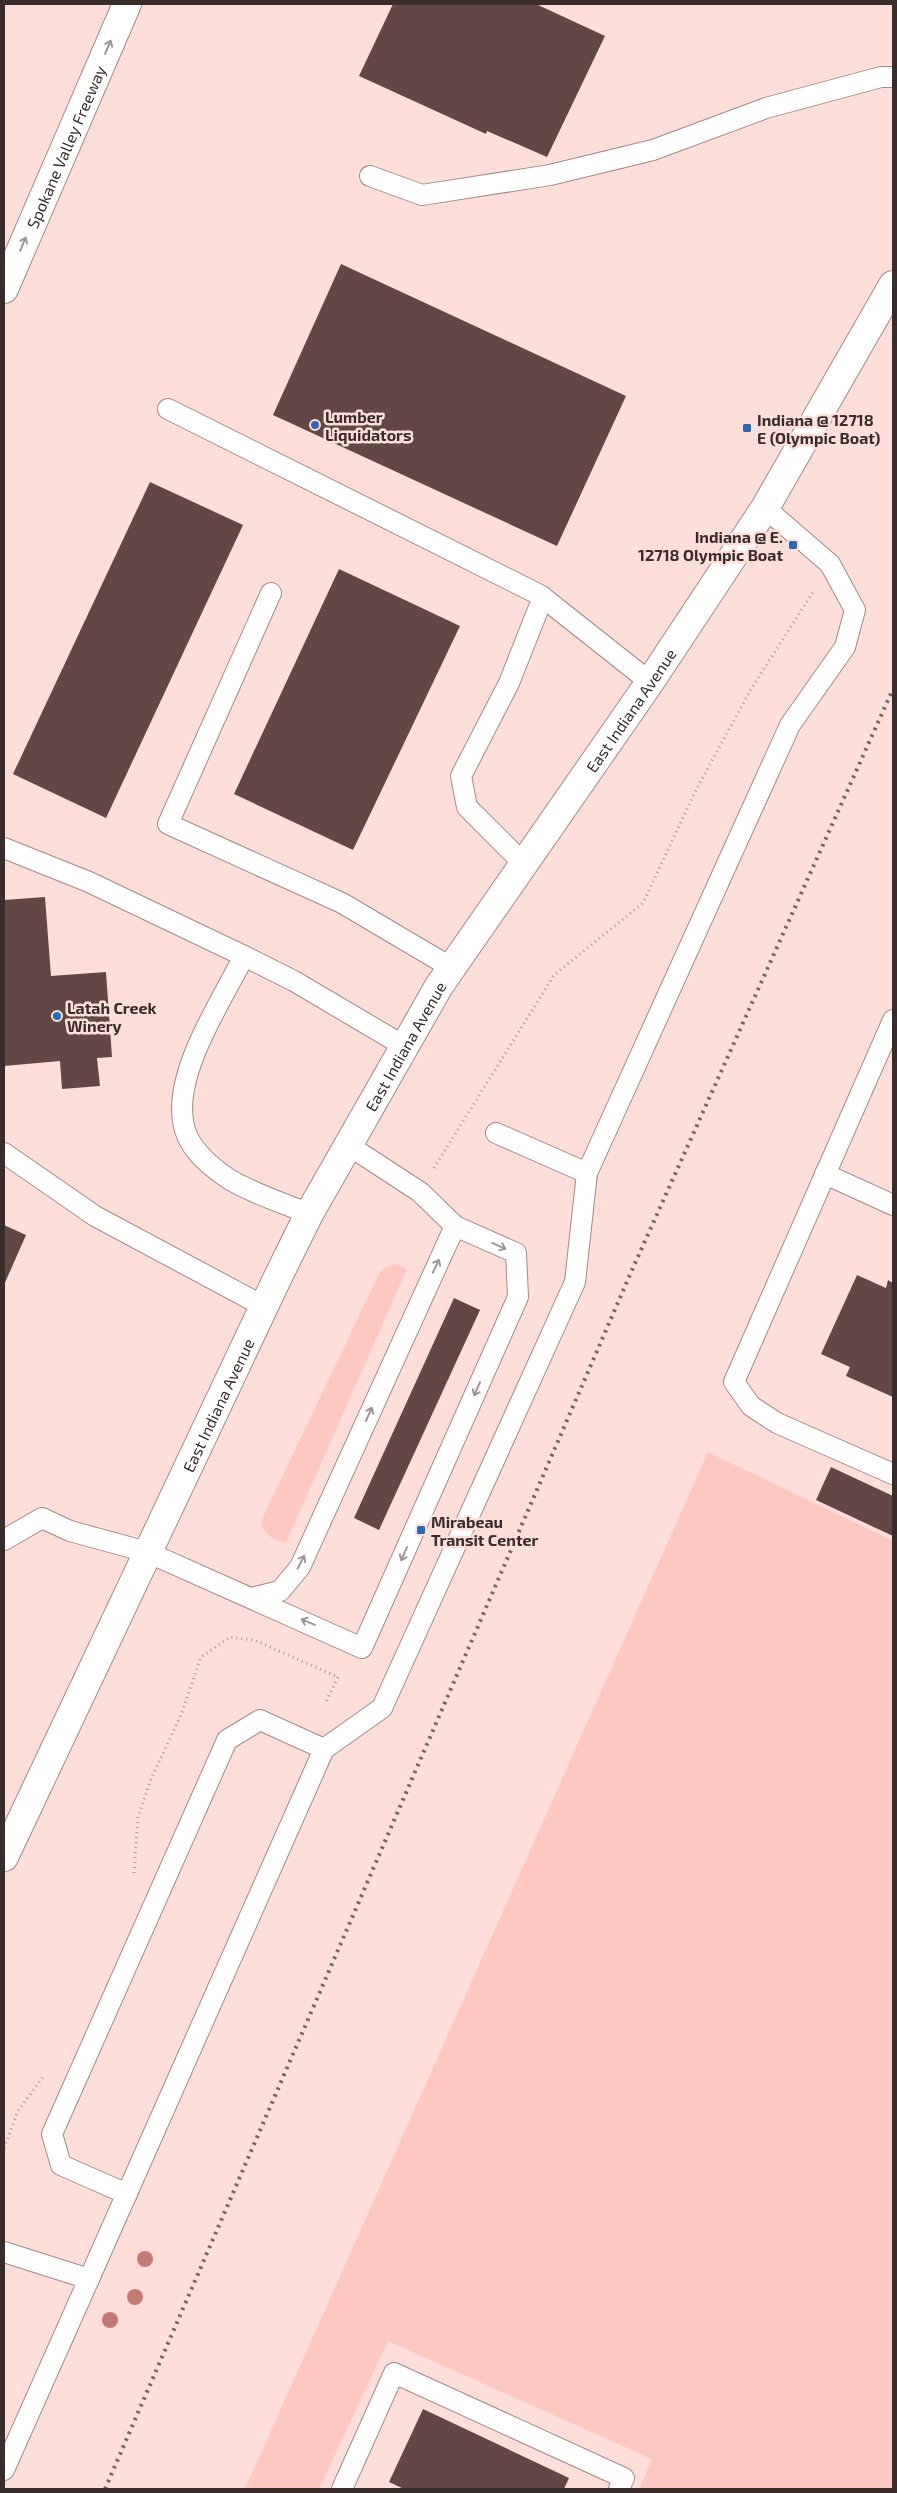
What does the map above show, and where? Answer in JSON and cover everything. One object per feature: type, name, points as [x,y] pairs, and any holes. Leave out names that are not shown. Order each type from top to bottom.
[{"type":"main road","name":"Spokane Valley Freeway","points":[[4,289],[127,4]]},
{"type":"main road","name":"East Indiana Avenue","points":[[4,1857],[309,1214],[404,1046],[452,968],[650,682],[765,508],[893,286]]},
{"type":"lane","points":[[370,176],[422,195],[550,175],[653,150],[766,108],[881,77],[893,77]]},
{"type":"lane","points":[[168,409],[543,597],[650,682]]},
{"type":"lane","points":[[4,2470],[324,1749],[382,1708],[387,1699],[575,1282],[587,1173],[790,726],[845,647],[856,610],[830,564],[765,508]]},
{"type":"lane","points":[[271,593],[168,824],[342,903],[452,968]]},
{"type":"lane","points":[[524,864],[467,807],[461,776],[509,682],[543,597]]},
{"type":"lane","points":[[4,848],[89,882],[244,956],[294,981],[404,1046]]},
{"type":"lane","points":[[244,956],[189,1065],[184,1092],[182,1122],[192,1146],[208,1163],[228,1178],[309,1214]]},
{"type":"lane","points":[[893,1020],[734,1382],[751,1406],[777,1422],[893,1474]]},
{"type":"lane","points":[[496,1133],[587,1173]]},
{"type":"lane","points":[[4,1540],[42,1518],[70,1530],[148,1552],[362,1648],[518,1298],[516,1253],[455,1226],[420,1192],[348,1145]]},
{"type":"lane","points":[[4,1153],[95,1216],[265,1307]]},
{"type":"lane","points":[[825,1174],[893,1205]]},
{"type":"lane","points":[[251,1598],[280,1591],[300,1566],[455,1226]]},
{"type":"lane","points":[[127,2194],[61,2165],[52,2134],[227,1740],[260,1720],[324,1749]]},
{"type":"lane","points":[[4,2252],[89,2279]]},
{"type":"lane","points":[[342,2489],[394,2373],[624,2478],[619,2489]]},
{"type":"path","points":[[420,1192],[438,1160],[554,976],[643,903],[694,792],[751,689],[830,564]]},
{"type":"shaded area","points":[[396,1264],[407,1269],[286,1543],[272,1538],[261,1526],[263,1517],[380,1272],[387,1266]]},
{"type":"shaded area","points":[[708,1452],[893,1541],[893,2489],[639,2489],[652,2459],[388,2341],[319,2489],[245,2489]]},
{"type":"building","points":[[393,4],[536,4],[605,36],[547,157],[487,131],[486,134],[359,76]]},
{"type":"building","points":[[341,264],[626,396],[557,546],[273,415]]},
{"type":"building","points":[[150,482],[243,525],[106,818],[13,774]]},
{"type":"building","points":[[339,569],[460,626],[353,850],[234,794]]},
{"type":"building","name":"Latah Creek Winery","points":[[45,897],[51,976],[106,972],[112,1057],[97,1058],[100,1086],[62,1089],[60,1061],[4,1066],[4,900]]},
{"type":"building","points":[[4,1225],[26,1235],[4,1285]]},
{"type":"building","points":[[857,1275],[886,1288],[888,1280],[893,1283],[893,1397],[846,1376],[850,1367],[821,1354]]},
{"type":"building","points":[[454,1298],[480,1310],[379,1530],[354,1518]]},
{"type":"building","points":[[831,1467],[893,1496],[893,1536],[816,1500]]},
{"type":"building","points":[[423,2409],[569,2478],[564,2489],[404,2489],[389,2482]]},
{"type":"railway","points":[[105,2489],[632,1270],[893,689]]},
{"type":"place","name":"Lumber Liquidators","points":[[315,425]]},
{"type":"place","name":"Indiana @ 12718 E (Olympic Boat)","points":[[747,428]]},
{"type":"place","name":"Indiana @ E. 12718 Olympic Boat","points":[[793,545]]},
{"type":"place","name":"Latah Creek Winery","points":[[57,1016]]},
{"type":"place","name":"Mirabeau Transit Center","points":[[421,1530]]}]
